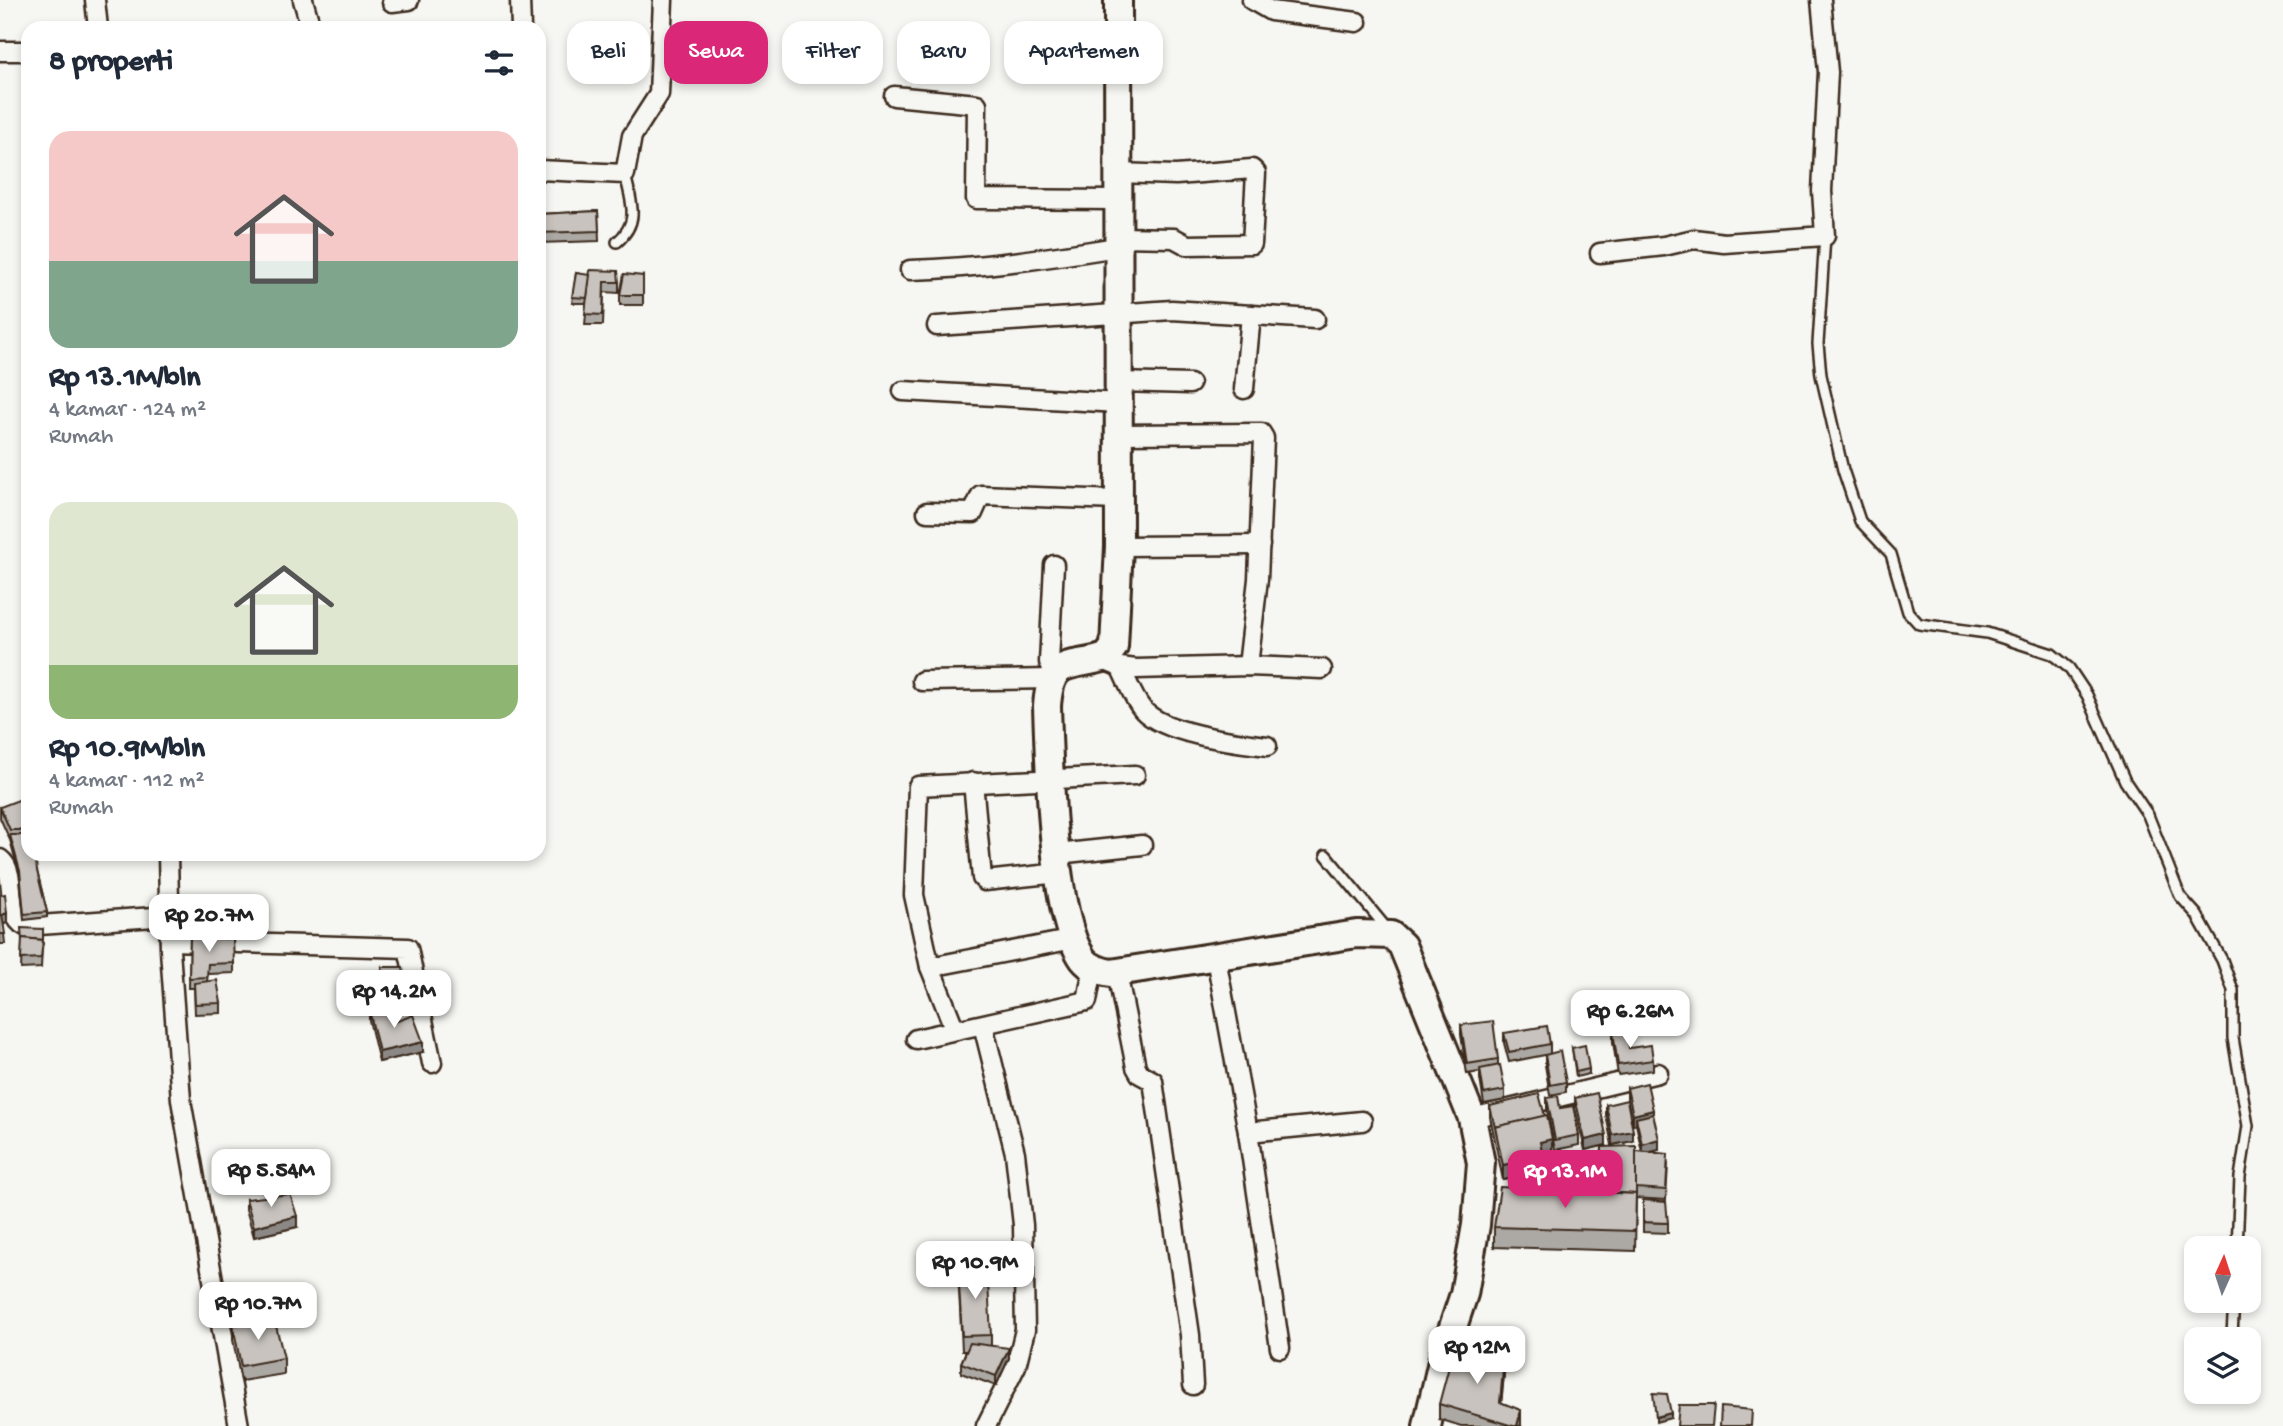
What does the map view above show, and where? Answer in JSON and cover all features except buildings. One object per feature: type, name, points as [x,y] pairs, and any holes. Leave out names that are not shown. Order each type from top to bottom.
[{"type":"street","points":[[95,0],[97,21]]},
{"type":"street","points":[[303,0],[309,21]]},
{"type":"street","points":[[520,0],[521,21]]},
{"type":"street","points":[[546,170],[625,174],[632,136],[659,94],[663,0]]},
{"type":"street","points":[[1118,0],[1119,546],[1111,663],[1144,710],[1165,722],[1215,740],[1267,746]]},
{"type":"street","points":[[1252,0],[1271,10],[1357,22]]},
{"type":"street","points":[[1600,253],[1664,246],[1694,239],[1724,243],[1822,236],[1828,72],[1821,0]]},
{"type":"street","points":[[0,51],[21,51]]},
{"type":"street","points":[[894,96],[977,104],[976,199],[1117,200]]},
{"type":"street","points":[[910,270],[965,268],[981,263],[1047,258],[1117,242],[1174,238],[1187,245],[1252,244],[1256,173],[1252,169],[1176,175],[1118,173]]},
{"type":"street","points":[[937,326],[1172,310],[1315,319]]},
{"type":"street","points":[[1244,389],[1251,315]]},
{"type":"street","points":[[903,391],[1119,392],[1190,384]]},
{"type":"street","points":[[1119,434],[1261,433],[1264,438],[1260,545],[1248,666]]},
{"type":"street","points":[[927,512],[973,513],[981,495],[1118,500]]},
{"type":"street","points":[[1119,546],[1260,545]]},
{"type":"street","points":[[1054,565],[1049,662],[1053,676],[1047,706],[1050,780],[1058,864],[1074,939],[1081,956],[1105,971],[1216,958],[1357,934],[1391,934],[1402,945],[1472,1118],[1481,1163],[1476,1225],[1464,1294],[1443,1357],[1427,1426]]},
{"type":"street","points":[[922,681],[1053,676],[1066,664],[1322,669]]},
{"type":"street","points":[[955,1030],[930,967],[914,895],[918,786],[1135,775]]},
{"type":"street","points":[[973,782],[982,878],[985,881],[1142,845]]},
{"type":"street","points":[[0,859],[7,866],[17,920],[25,926],[169,916]]},
{"type":"street","points":[[168,861],[170,941],[181,1100],[239,1426]]},
{"type":"street","points":[[930,967],[1074,939]]},
{"type":"street","points":[[170,941],[408,948],[432,1063]]},
{"type":"street","points":[[1216,958],[1248,1132],[1280,1348]]},
{"type":"street","points":[[916,1039],[1087,1001],[1105,971]]},
{"type":"street","points":[[1105,971],[1136,1067],[1140,1074],[1153,1081],[1190,1335],[1193,1385]]},
{"type":"street","points":[[983,1025],[1015,1153],[1023,1225],[1025,1330],[1016,1366],[986,1426]]},
{"type":"street","points":[[1472,1118],[1658,1073]]},
{"type":"street","points":[[1248,1132],[1362,1121]]},
{"type":"lane","points":[[617,242],[629,232],[632,222],[625,174]]},
{"type":"lane","points":[[1822,236],[1818,344],[1830,416],[1843,470],[1860,521],[1891,554],[1911,617],[1919,624],[1987,633],[2052,654],[2069,668],[2087,695],[2125,781],[2148,815],[2180,896],[2197,915],[2231,980],[2233,1038],[2248,1126],[2240,1177],[2238,1236]]},
{"type":"lane","points":[[1326,855],[1391,934]]}]
